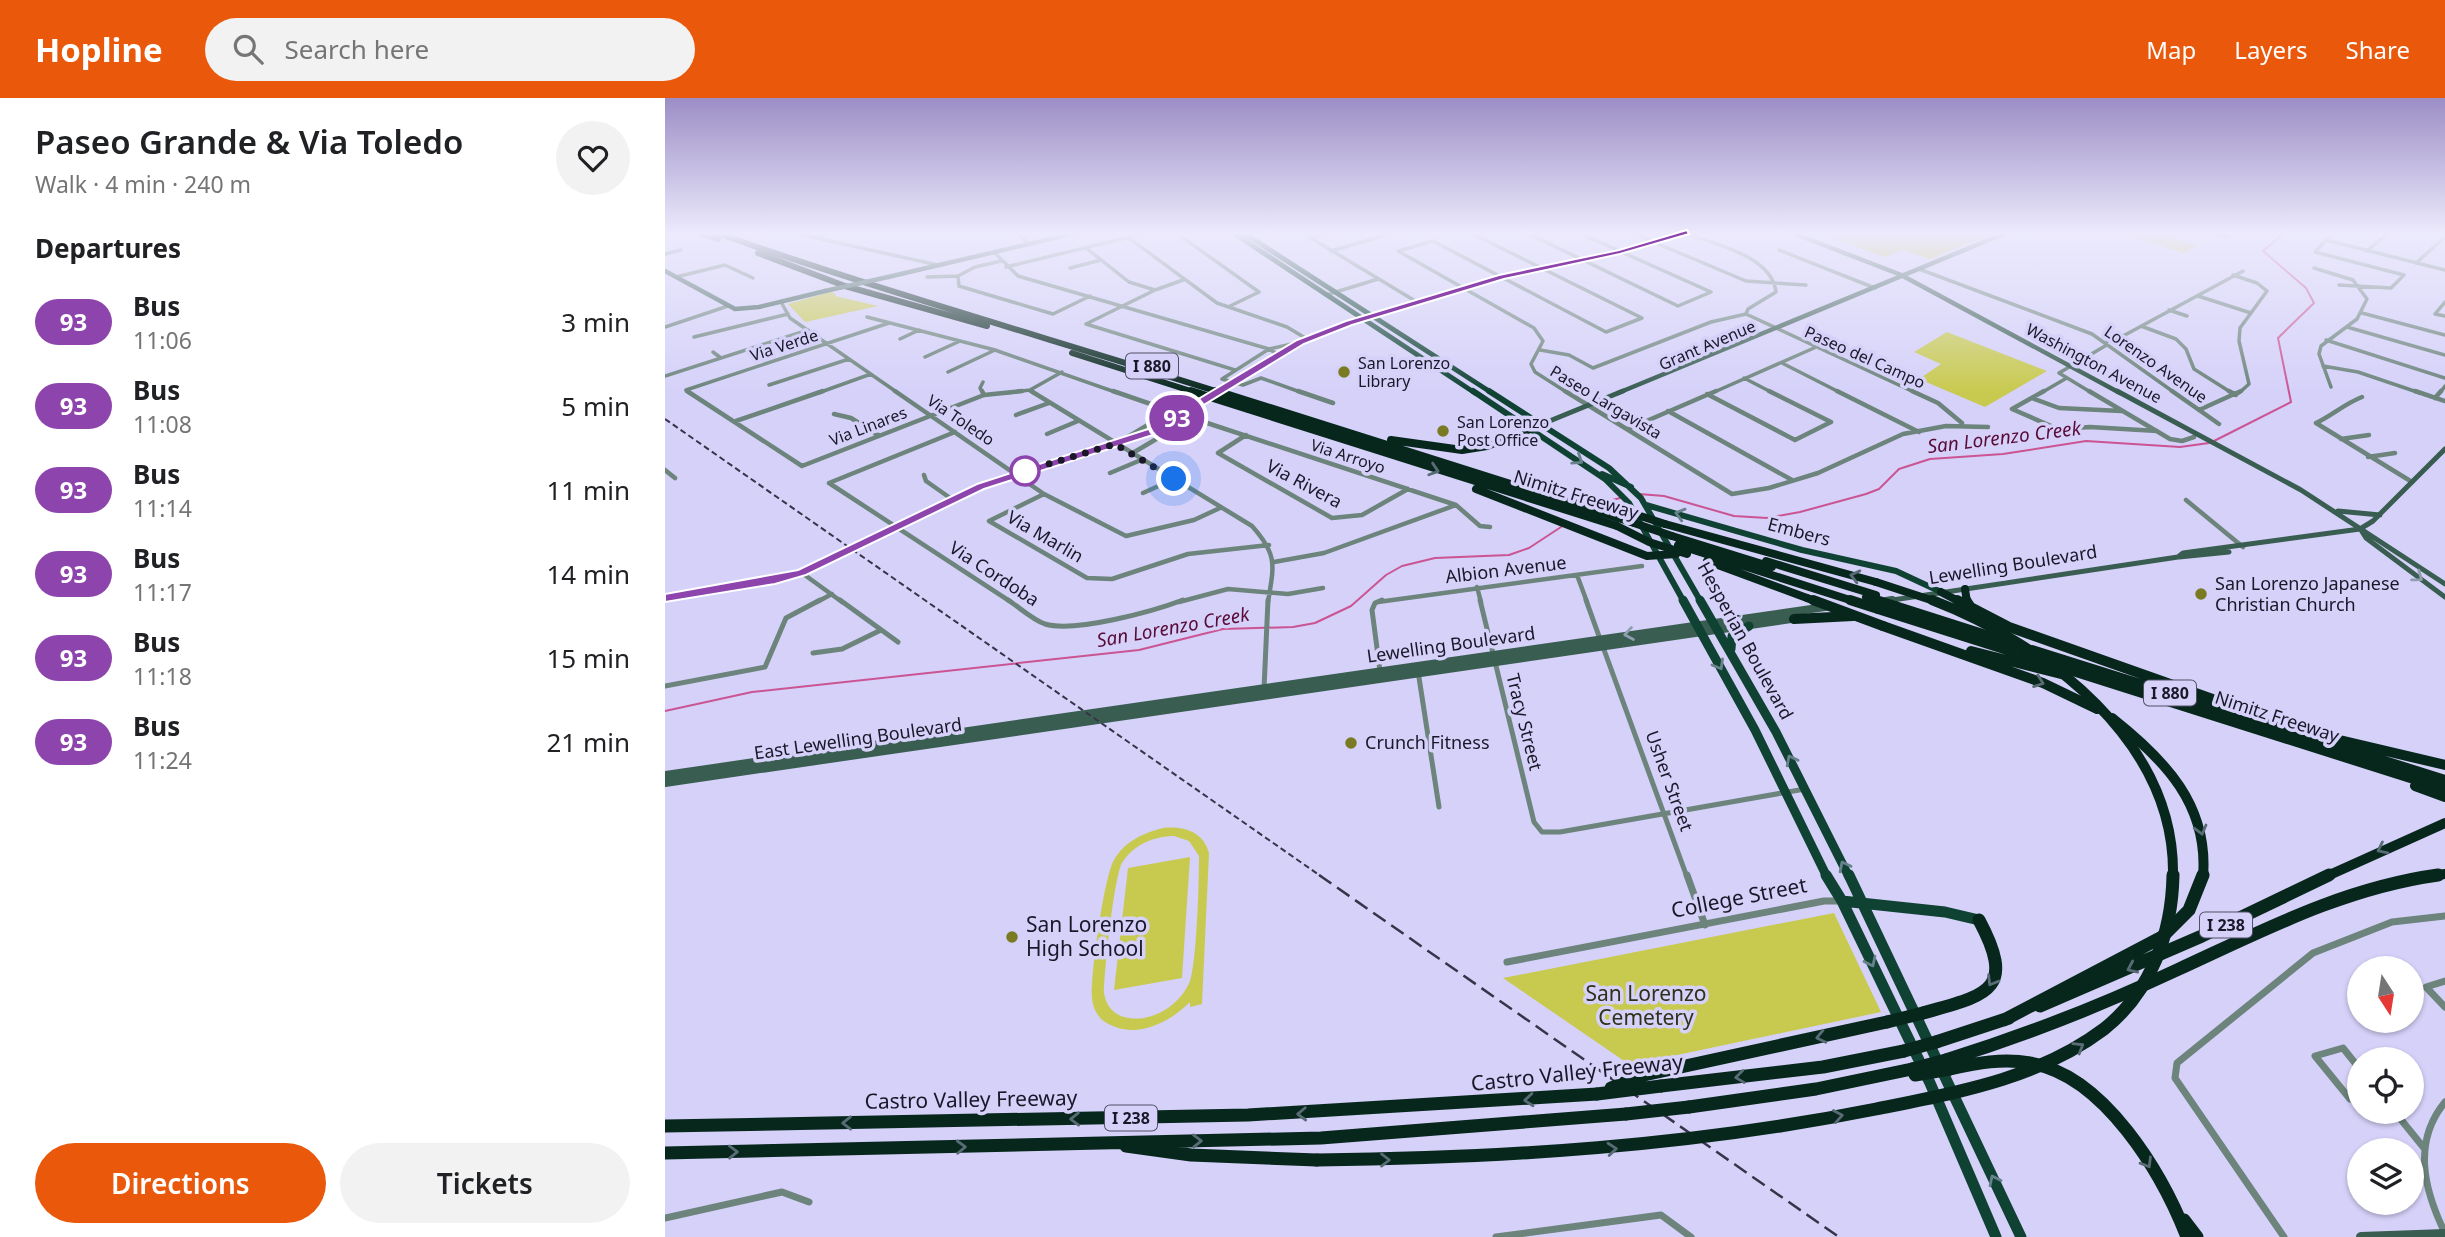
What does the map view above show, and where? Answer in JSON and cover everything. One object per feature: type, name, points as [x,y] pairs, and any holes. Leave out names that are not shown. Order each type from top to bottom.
[{"type":"highway","name":"Nimitz Freeway","points":[[843,285],[1015,334],[1617,526],[1677,550],[1878,608],[2445,789]]},
{"type":"highway","name":"I 880","points":[[880,285],[1873,591],[1900,605],[2445,780]]},
{"type":"highway","name":"Nimitz Freeway","points":[[882,285],[1391,440],[1581,502]]},
{"type":"highway","points":[[1391,440],[1462,450],[1487,446],[1530,429]]},
{"type":"highway","points":[[1461,478],[1477,489],[1647,556],[1659,557],[1677,550]]},
{"type":"highway","points":[[1104,1142],[1191,1156],[1317,1160],[1453,1159],[1598,1150],[1715,1137],[1849,1115],[1968,1088],[2042,1066],[2089,1041],[2126,1008],[2160,957],[2175,902],[2175,867],[2169,832],[2142,766],[2099,708],[2066,676],[2031,650],[1952,607],[1873,591],[1766,554],[1669,529],[1581,502]]},
{"type":"highway","points":[[1617,526],[1649,542],[2058,689],[2102,712],[2130,731],[2165,765],[2190,802],[2201,831],[2206,858],[2202,884],[2192,908],[2174,928],[2149,946],[2004,1020]]},
{"type":"highway","points":[[1965,589],[1965,598],[1975,611]]},
{"type":"highway","points":[[1941,592],[1975,611],[2097,661],[2245,711]]},
{"type":"highway","name":"Nimitz Freeway","points":[[1900,605],[2445,775]]},
{"type":"highway","points":[[1794,619],[1851,615],[1888,622],[1989,656],[2189,708]]},
{"type":"highway","points":[[2326,737],[2445,765]]},
{"type":"highway","points":[[2323,750],[2445,797]]},
{"type":"highway","name":"Castro Valley Freeway","points":[[665,1126],[1304,1114],[1597,1094],[1843,1064],[1937,1042],[2004,1020],[2114,976],[2418,833],[2445,823]]},
{"type":"highway","name":"I 238","points":[[665,1153],[1364,1136],[1626,1114],[1816,1089],[1948,1064],[2122,995],[2318,903],[2383,883],[2445,874]]},
{"type":"highway","points":[[1597,1094],[1644,1075],[1887,1022],[1975,998],[1996,981],[1999,961],[1997,952],[1979,920]]},
{"type":"highway","points":[[1948,1064],[2008,1060],[2033,1063],[2090,1089],[2123,1123],[2197,1237]]},
{"type":"highway","points":[[2172,1202],[2187,1237]]},
{"type":"main road","points":[[691,285],[728,306],[745,309],[850,285]]},
{"type":"main road","name":"Hesperian Boulevard","points":[[1311,285],[1596,472],[1623,497],[1696,624],[1786,792],[1834,892],[1842,901],[1930,1083],[1996,1237]]},
{"type":"main road","name":"Hesperian Boulevard","points":[[1322,285],[1542,425],[1639,495],[1677,550],[1805,789],[1865,907],[1923,1038],[2021,1237]]},
{"type":"main road","points":[[665,598],[802,573],[953,500],[1017,473],[1152,432],[1307,339],[1474,285]]},
{"type":"main road","name":"Grant Avenue","points":[[1530,429],[1590,407],[1882,285]]},
{"type":"main road","name":"Washington Avenue","points":[[1921,285],[2249,460],[2360,529],[2386,542],[2445,584]]},
{"type":"main road","name":"Lewelling Boulevard","points":[[1601,643],[1696,624],[1965,589],[2178,557],[2188,558],[2360,529],[2373,522],[2445,449]]},
{"type":"main road","points":[[1596,472],[1639,495]]},
{"type":"main road","name":"Embers","points":[[1639,495],[1802,550],[1896,571],[1941,592]]},
{"type":"main road","points":[[2331,509],[2355,515],[2380,515]]},
{"type":"main road","points":[[2373,522],[2386,542]]},
{"type":"main road","name":"Washington Avenue","points":[[2360,529],[2366,538],[2445,597]]},
{"type":"main road","name":"Lewelling Boulevard","points":[[1054,723],[1601,643],[1701,634],[1794,619],[1851,602]]},
{"type":"main road","points":[[1732,655],[1731,636],[1749,626]]},
{"type":"main road","name":"Lewelling Boulevard","points":[[1264,692],[1380,671],[1418,669]]},
{"type":"main road","name":"East Lewelling Boulevard","points":[[669,774],[1054,723]]},
{"type":"main road","name":"East Lewelling Boulevard","points":[[665,783],[877,748]]},
{"type":"main road","points":[[665,783],[669,774]]},
{"type":"main road","name":"College Street","points":[[1842,901],[1865,907],[1947,913],[1979,920]]},
{"type":"main road","points":[[2361,1237],[2445,1233]]},
{"type":"street","points":[[959,285],[1053,314],[1090,296]]},
{"type":"street","points":[[1051,285],[1269,349],[1279,355]]},
{"type":"street","points":[[1140,285],[1156,290]]},
{"type":"street","points":[[1170,285],[1086,324],[1235,370]]},
{"type":"street","points":[[1191,285],[1211,300],[1287,327],[1307,339]]},
{"type":"street","points":[[1228,307],[1259,292],[1249,285]]},
{"type":"street","points":[[1326,295],[1359,285]]},
{"type":"street","points":[[1388,285],[1417,302]]},
{"type":"street","name":"Paseo Largavista","points":[[1459,285],[1537,330],[1543,341],[1541,350],[1531,364],[1535,372],[1732,494]]},
{"type":"street","points":[[1517,285],[1606,332],[1642,318],[1576,285]]},
{"type":"street","points":[[1635,285],[1678,306],[1711,292],[1695,285]]},
{"type":"street","points":[[1541,350],[1569,355],[1593,368],[1711,322],[1745,314],[1751,307],[1771,297],[1777,285]]},
{"type":"street","points":[[1868,285],[1875,288]]},
{"type":"street","name":"Lorenzo Avenue","points":[[1962,285],[2086,331],[2219,424]]},
{"type":"street","points":[[2194,437],[2177,441],[2059,373],[2105,343],[2216,285]]},
{"type":"street","points":[[2199,410],[2236,395],[2249,384],[2239,341],[2240,328],[2267,295],[2265,287],[2260,285]]},
{"type":"street","points":[[2342,285],[2391,288],[2394,285]]},
{"type":"street","points":[[2332,387],[2319,354],[2326,340],[2347,327],[2362,313],[2367,299],[2365,292],[2358,286]]},
{"type":"street","points":[[2197,296],[2251,313]]},
{"type":"street","name":"Via Toledo","points":[[781,302],[788,314],[808,330],[1044,494],[1126,536],[1194,520],[1220,508]]},
{"type":"street","points":[[2445,302],[2435,314],[2445,316]]},
{"type":"street","points":[[665,327],[728,306]]},
{"type":"street","points":[[2169,310],[2187,316]]},
{"type":"street","points":[[2362,313],[2445,335]]},
{"type":"street","points":[[694,337],[788,314]]},
{"type":"street","name":"Paseo del Campo","points":[[1745,314],[1938,403],[1962,424]]},
{"type":"street","points":[[867,317],[995,350],[1171,411],[1115,444]]},
{"type":"street","points":[[665,319],[674,324]]},
{"type":"street","name":"Via Verde","points":[[736,421],[686,390],[889,323]]},
{"type":"street","points":[[2141,326],[2181,342],[2190,352],[2194,369],[2236,395]]},
{"type":"street","points":[[2347,327],[2445,355]]},
{"type":"street","points":[[665,376],[808,330]]},
{"type":"street","points":[[900,339],[919,330]]},
{"type":"street","points":[[2326,340],[2445,379]]},
{"type":"street","points":[[925,356],[960,341]]},
{"type":"street","points":[[1222,379],[1269,349],[1301,342]]},
{"type":"street","points":[[1628,429],[1815,348]]},
{"type":"street","points":[[948,372],[995,350]]},
{"type":"street","points":[[713,352],[722,358]]},
{"type":"street","points":[[769,385],[849,359]]},
{"type":"street","points":[[1782,363],[1919,432]]},
{"type":"street","points":[[2323,366],[2358,372],[2445,401]]},
{"type":"street","name":"Via Linares","points":[[736,421],[802,466],[984,395],[1015,389],[1030,390],[1062,372]]},
{"type":"street","points":[[736,421],[871,374]]},
{"type":"street","points":[[1222,379],[1243,384],[1261,378],[1333,403]]},
{"type":"street","points":[[1744,378],[1831,422]]},
{"type":"street","points":[[2066,379],[2012,410],[2058,429],[2090,427],[2157,431]]},
{"type":"street","points":[[983,382],[980,388],[984,395]]},
{"type":"street","points":[[2435,398],[2445,386]]},
{"type":"street","points":[[1030,390],[1252,526],[1269,545],[1274,562],[1264,633],[1264,692]]},
{"type":"street","points":[[1707,394],[1795,440],[1831,422]]},
{"type":"street","points":[[2362,397],[2340,406],[2334,415],[2316,424],[2412,482]]},
{"type":"street","points":[[2032,398],[2055,408],[2124,411]]},
{"type":"street","points":[[1016,415],[1049,403]]},
{"type":"street","points":[[1668,411],[1792,481]]},
{"type":"street","points":[[834,414],[851,418],[878,435]]},
{"type":"street","name":"Via Arroyo","points":[[1131,454],[1192,418],[1456,505],[1480,526],[1490,527]]},
{"type":"street","points":[[1047,434],[1078,421]]},
{"type":"street","points":[[1732,494],[1751,492],[1832,469],[1881,442],[1919,432],[1962,424],[1988,428]]},
{"type":"street","name":"Via Cordoba","points":[[955,432],[829,483],[1045,624],[1069,625],[1143,614],[1203,592],[1229,589],[1294,596],[1323,589]]},
{"type":"street","name":"Via Rivera","points":[[1247,435],[1218,453],[1332,518],[1353,517],[1384,505],[1408,489]]},
{"type":"street","points":[[2341,439],[2369,435]]},
{"type":"street","points":[[2368,457],[2395,453]]},
{"type":"street","points":[[1110,473],[1141,460]]},
{"type":"street","points":[[665,470],[675,478]]},
{"type":"street","points":[[923,475],[953,500]]},
{"type":"street","points":[[1143,493],[1174,479]]},
{"type":"street","name":"Via Marlin","points":[[1044,494],[989,521],[1087,578],[1112,579],[1188,554],[1269,545]]},
{"type":"street","points":[[2186,500],[2243,547]]},
{"type":"street","points":[[1274,562],[1324,553],[1456,505]]},
{"type":"street","name":"Albion Avenue","points":[[1380,671],[1373,610],[1375,603],[1642,566]]},
{"type":"street","points":[[802,573],[898,642]]},
{"type":"street","name":"Usher Street","points":[[1577,575],[1705,925]]},
{"type":"street","name":"Tracy Street","points":[[1477,587],[1534,822],[1542,832],[1553,833],[1664,813]]},
{"type":"street","points":[[665,686],[765,667],[786,618],[832,594]]},
{"type":"street","points":[[813,653],[842,649],[881,630]]},
{"type":"street","points":[[1418,669],[1439,807]]},
{"type":"street","points":[[1664,813],[1805,789]]},
{"type":"street","name":"College Street","points":[[1507,962],[1842,901]]},
{"type":"street","points":[[2284,1237],[2175,1078],[2177,1063],[2313,953],[2392,922],[2445,916]]},
{"type":"street","points":[[2445,981],[2426,987],[2445,1007]]},
{"type":"street","points":[[2347,1053],[2343,1048],[2315,1056],[2347,1095]]},
{"type":"street","points":[[2445,1102],[2436,1111],[2424,1148],[2426,1176],[2436,1217],[2445,1233]]},
{"type":"street","points":[[2405,1124],[2416,1138]]},
{"type":"street","points":[[665,1218],[782,1192],[809,1202]]},
{"type":"street","points":[[1496,1237],[1661,1215],[1691,1237]]},
{"type":"green space","points":[[830,292],[836,294],[835,296],[878,306],[805,322],[788,304]]},
{"type":"green space","points":[[1947,332],[2047,371],[1985,407],[1919,379],[1941,364],[1914,352]]},
{"type":"green space","points":[[1163,828],[1185,829],[1197,835],[1209,853],[1202,1004],[1190,1007],[1190,1002],[1170,1018],[1148,1028],[1124,1029],[1101,1019],[1092,999],[1093,971],[1106,886],[1118,854],[1141,836]],"holes":[[[1174,836],[1189,841],[1199,856],[1196,939],[1190,981],[1180,997],[1157,1014],[1138,1019],[1119,1015],[1109,1007],[1104,993],[1113,905],[1122,863],[1132,851],[1152,840]]]},
{"type":"green space","points":[[1190,857],[1182,978],[1114,990],[1128,868]]},
{"type":"green space","name":"San Lorenzo Cemetery","points":[[1834,913],[1881,1012],[1630,1065],[1503,978]]},
{"type":"waterway","name":"San Lorenzo Creek","points":[[2214,441],[2291,402],[2278,338],[2314,303],[2303,285]]},
{"type":"waterway","name":"San Lorenzo Creek","points":[[1639,494],[1664,496],[1734,516],[1767,518],[1866,494],[1879,489],[1899,469],[1930,459],[2003,454],[2086,441],[2180,447],[2209,443]]},
{"type":"waterway","name":"San Lorenzo Creek","points":[[1605,502],[1620,498]]},
{"type":"waterway","name":"San Lorenzo Creek","points":[[665,711],[752,692],[1139,650],[1223,629],[1293,627],[1315,623],[1351,606],[1386,575],[1402,566],[1435,558],[1509,555],[1529,548],[1561,527]]},
{"type":"railway","points":[[665,419],[1322,877]]},
{"type":"railway","points":[[1319,875],[1839,1237]]},
{"type":"bus line","name":"93","points":[[665,598],[802,573],[981,487],[1152,432],[1313,336],[1473,285]]},
{"type":"place","name":"San Lorenzo Library","points":[[1344,372]]},
{"type":"place","name":"San Lorenzo Post Office","points":[[1443,431]]},
{"type":"place","name":"San Lorenzo Japanese Christian Church","points":[[2201,594]]},
{"type":"place","name":"Crunch Fitness","points":[[1351,743]]},
{"type":"place","name":"San Lorenzo High School","points":[[1012,937]]},
{"type":"route","points":[[1025,471],[1115,444],[1174,479]]}]
